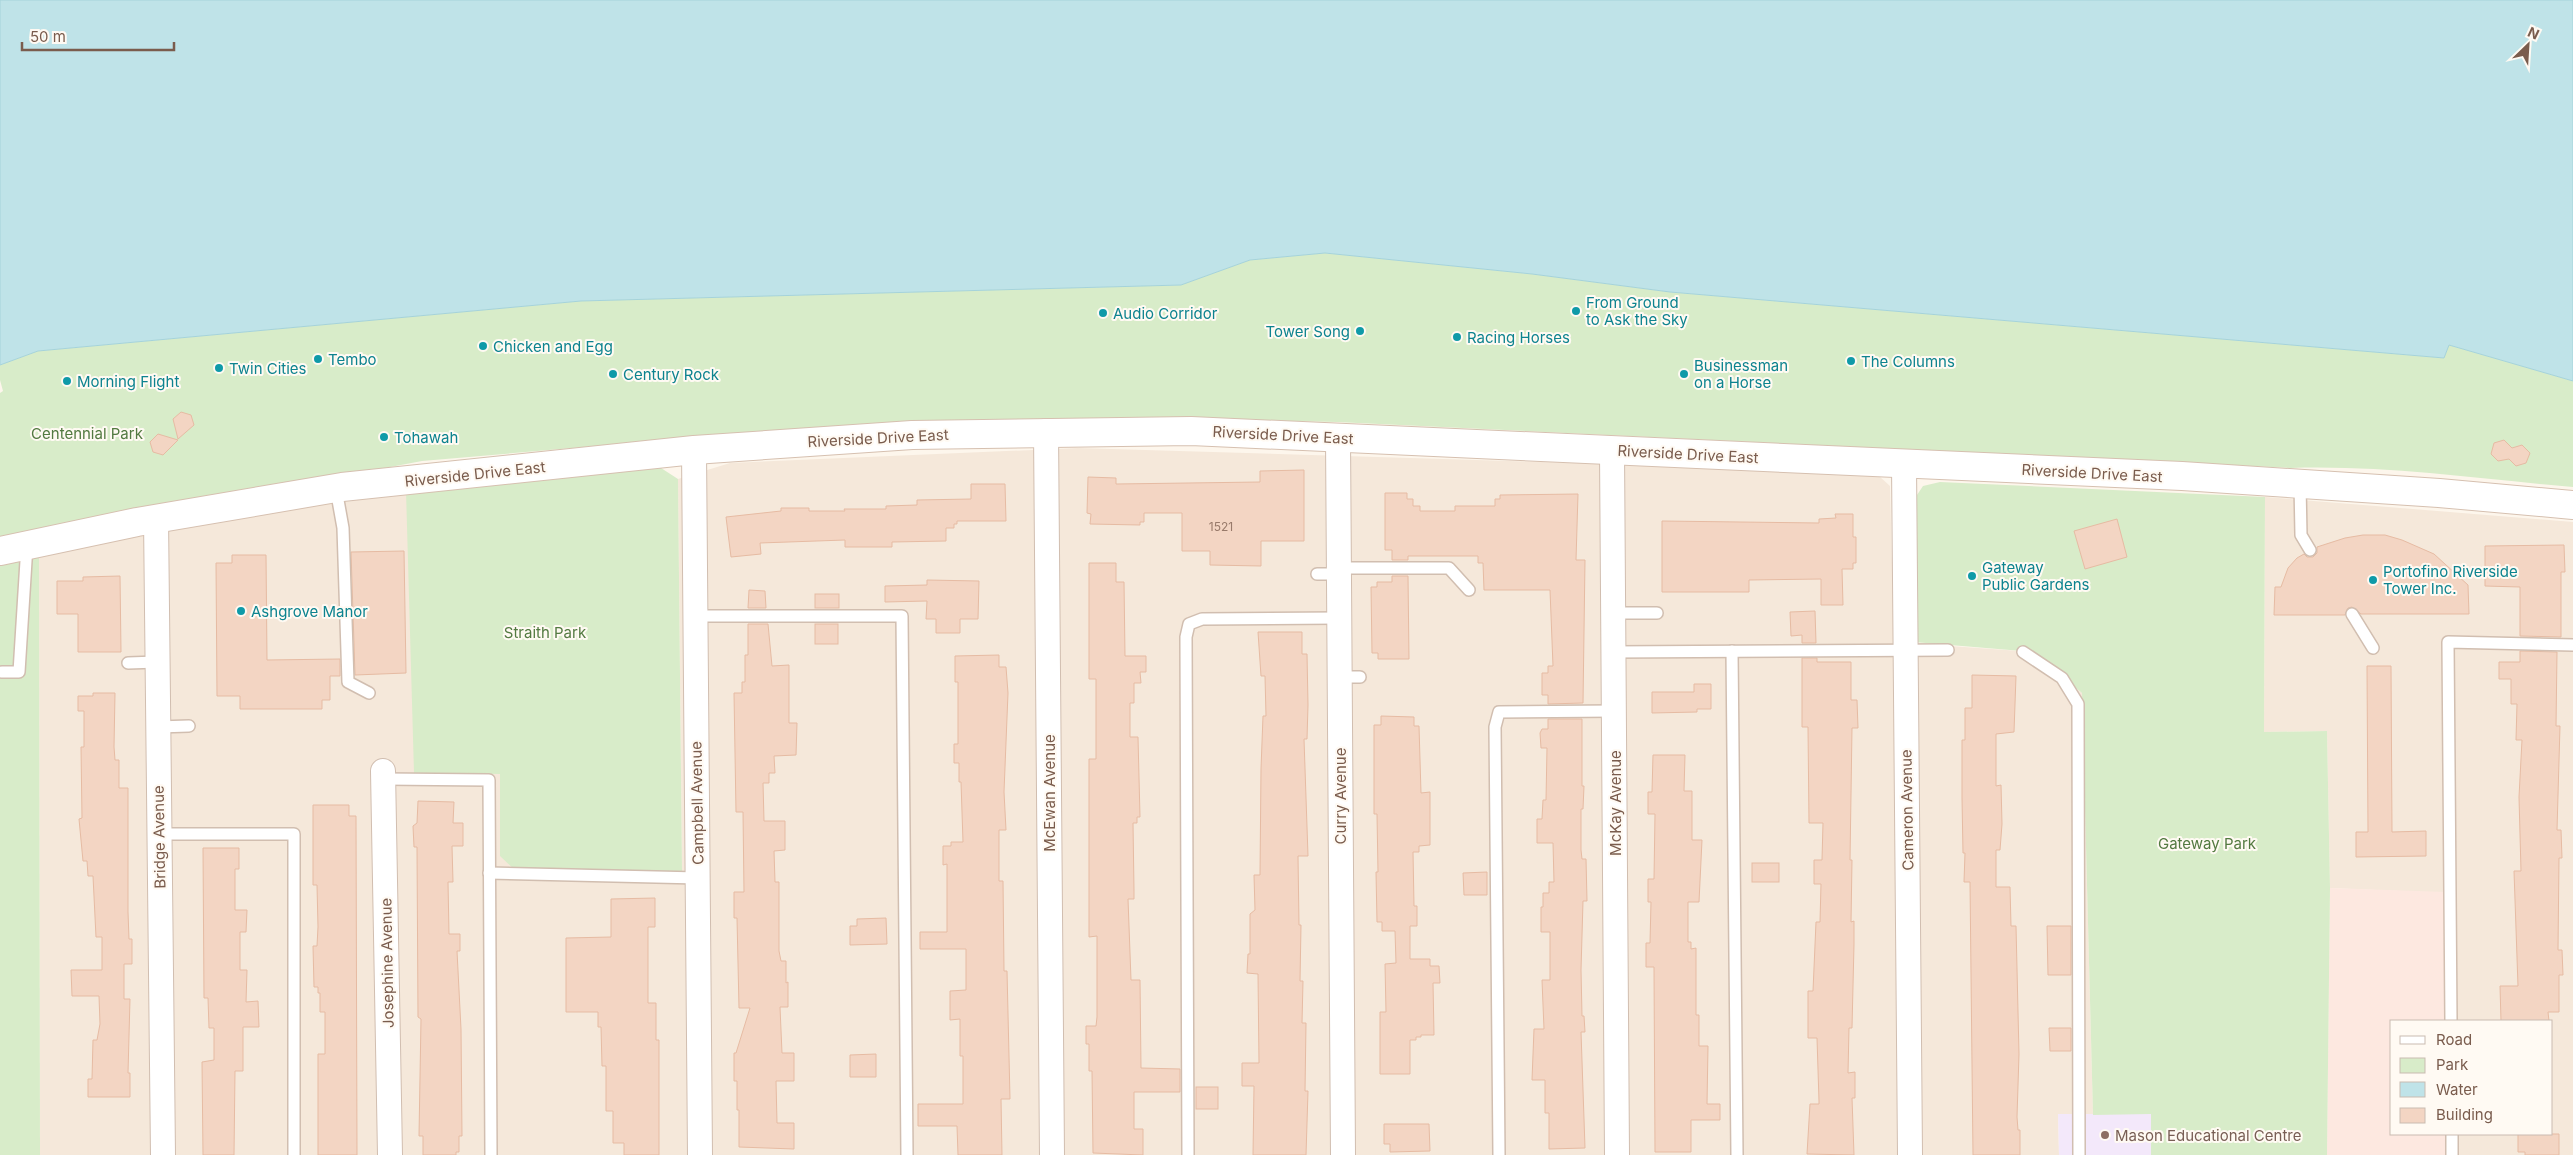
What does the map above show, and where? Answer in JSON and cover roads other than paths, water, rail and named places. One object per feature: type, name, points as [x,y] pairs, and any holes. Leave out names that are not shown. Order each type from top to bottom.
[{"type":"main road","name":"Riverside Drive East","points":[[0,551],[156,518],[336,488],[694,450],[912,435],[1046,431],[1191,431],[1904,464],[2300,484],[2573,505]]},
{"type":"street","name":"McEwan Avenue","points":[[1046,431],[1052,1155]]},
{"type":"street","name":"Curry Avenue","points":[[1338,438],[1332,572],[1350,677],[1343,1155]]},
{"type":"street","name":"Campbell Avenue","points":[[694,450],[700,1155]]},
{"type":"street","name":"McKay Avenue","points":[[1612,451],[1618,1155]]},
{"type":"street","name":"Cameron Avenue","points":[[1904,464],[1910,1155]]},
{"type":"street","name":"Bridge Avenue","points":[[156,518],[163,1155]]},
{"type":"street","name":"Josephine Avenue","points":[[382,770],[390,1155]]},
{"type":"lane","points":[[2300,484],[2301,535],[2310,550]]},
{"type":"lane","points":[[336,488],[343,528],[348,682],[368,693]]},
{"type":"lane","points":[[2,672],[19,672],[27,545]]},
{"type":"lane","points":[[1332,572],[1449,568],[1469,590]]},
{"type":"lane","points":[[1613,613],[1657,613]]},
{"type":"lane","points":[[2352,614],[2373,648]]},
{"type":"lane","points":[[695,616],[902,616],[908,1155]]},
{"type":"lane","points":[[1188,1155],[1186,637],[1189,624],[1202,619],[1339,618]]},
{"type":"lane","points":[[2451,1020],[2448,642],[2573,645]]},
{"type":"lane","points":[[1613,652],[1948,650]]},
{"type":"lane","points":[[1732,651],[1737,1155]]},
{"type":"lane","points":[[2023,652],[2062,678],[2078,704],[2079,1155]]},
{"type":"lane","points":[[128,663],[157,662]]},
{"type":"lane","points":[[1499,1155],[1495,727],[1499,712],[1614,711]]},
{"type":"lane","points":[[158,726],[188,726]]},
{"type":"lane","points":[[382,770],[488,780],[491,1155]]},
{"type":"lane","points":[[159,834],[294,834],[294,1155]]},
{"type":"lane","points":[[489,873],[698,878]]},
{"type":"lane","points":[[2452,1135],[2452,1155]]},
{"type":"water","points":[[0,0],[2573,0],[2573,381],[2449,345],[2444,358],[1670,292],[1532,274],[1325,253],[1250,260],[1181,285],[581,301],[38,351],[0,365]]},
{"type":"place","name":"From Ground to Ask the Sky","points":[[1576,311]]},
{"type":"place","name":"Audio Corridor","points":[[1103,313]]},
{"type":"place","name":"Tower Song","points":[[1360,331]]},
{"type":"place","name":"Racing Horses","points":[[1457,337]]},
{"type":"place","name":"Chicken and Egg","points":[[483,346]]},
{"type":"place","name":"Tembo","points":[[318,359]]},
{"type":"place","name":"The Columns","points":[[1851,361]]},
{"type":"place","name":"Twin Cities","points":[[219,368]]},
{"type":"place","name":"Century Rock","points":[[613,374]]},
{"type":"place","name":"Businessman on a Horse","points":[[1684,374]]},
{"type":"place","name":"Morning Flight","points":[[67,381]]},
{"type":"place","name":"Tohawah","points":[[384,437]]},
{"type":"place","name":"Gateway Public Gardens","points":[[1972,576]]},
{"type":"place","name":"Portofino Riverside Tower Inc.","points":[[2373,580]]},
{"type":"place","name":"Ashgrove Manor","points":[[241,611]]},
{"type":"place","name":"Mason Educational Centre","points":[[2105,1135]]},
{"type":"park label","name":"Centennial Park","points":[[87,433]]},
{"type":"park label","name":"Straith Park","points":[[545,632]]},
{"type":"park label","name":"Gateway Park","points":[[2207,843]]}]
